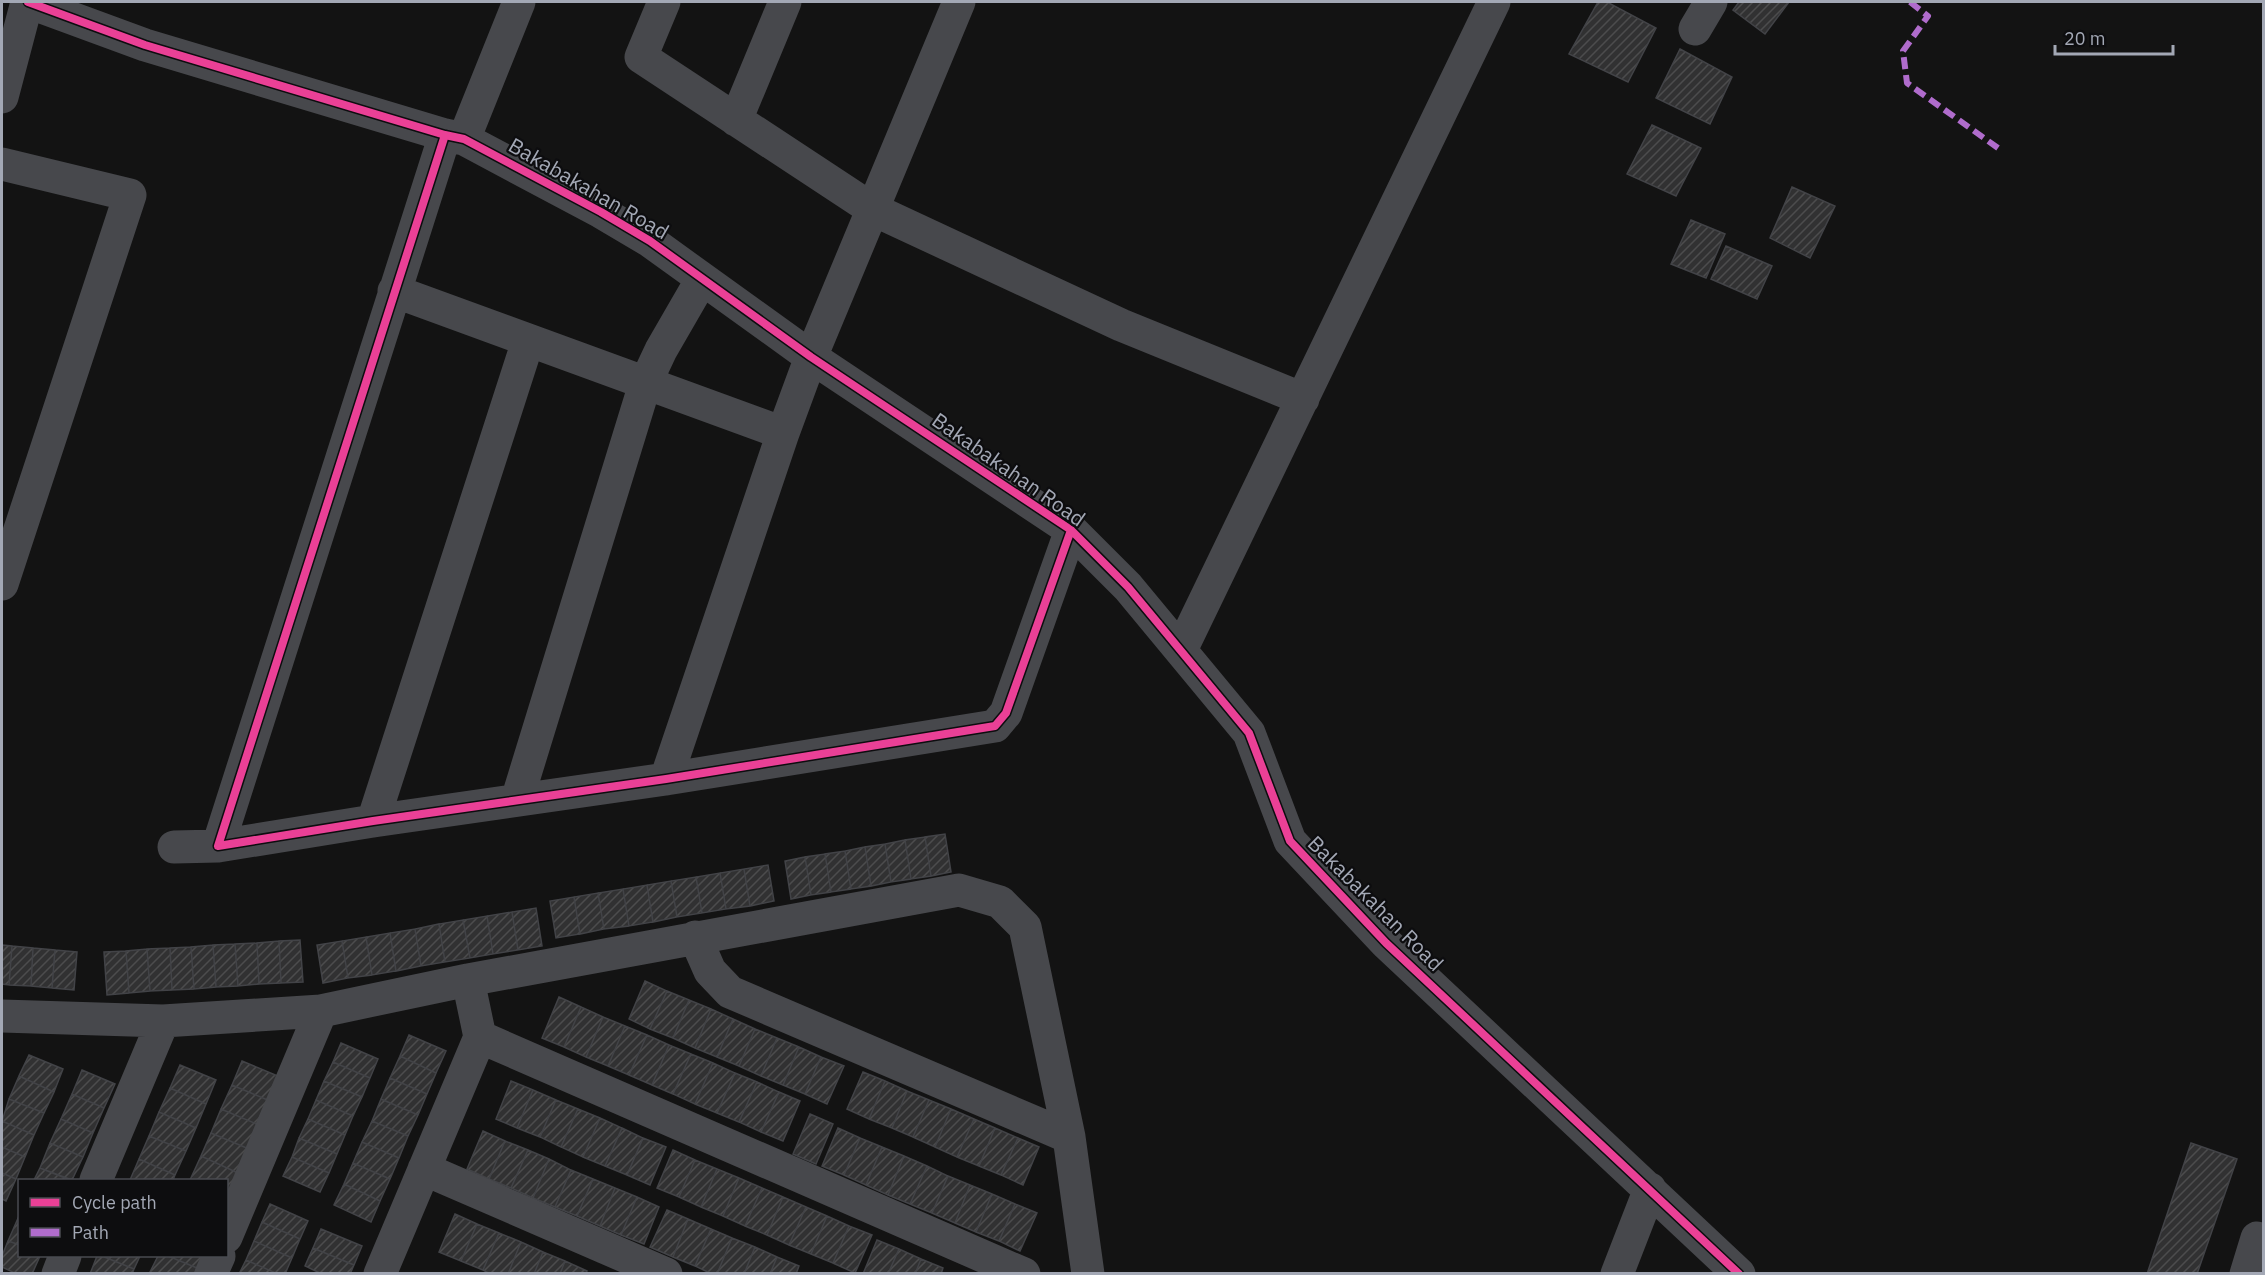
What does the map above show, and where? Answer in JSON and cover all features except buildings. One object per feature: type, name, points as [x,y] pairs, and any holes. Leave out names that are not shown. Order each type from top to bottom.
[{"type":"street","name":"Bakabakahan Road","points":[[28,2],[77,10],[145,45],[454,137],[601,212],[650,241],[811,357],[1071,530],[1128,588],[1249,733],[1290,841],[1386,943],[1738,1274]]},
{"type":"street","points":[[2,97],[28,2]]},
{"type":"street","points":[[218,846],[394,291],[454,137],[519,2]]},
{"type":"street","points":[[664,2],[641,57],[872,209],[1121,325],[1303,399]]},
{"type":"street","points":[[736,120],[785,2]]},
{"type":"street","points":[[666,779],[811,357],[959,2]]},
{"type":"street","points":[[1181,650],[1494,2]]},
{"type":"street","points":[[2,164],[130,195],[2,584]]},
{"type":"street","points":[[518,800],[645,384],[661,350],[702,279]]},
{"type":"street","points":[[394,291],[783,433]]},
{"type":"street","points":[[373,821],[528,340]]},
{"type":"street","points":[[174,847],[218,846],[666,779],[995,726],[1006,713],[1071,530]]},
{"type":"street","points":[[4,1023],[163,1021],[321,1011],[468,980],[959,890],[1000,902],[1025,927],[1070,1137],[1088,1274]]},
{"type":"street","points":[[695,937],[710,971],[730,992],[1070,1137]]},
{"type":"street","points":[[380,1274],[480,1036],[468,980]]},
{"type":"street","points":[[228,1233],[321,1011]]},
{"type":"street","points":[[96,1179],[163,1021]]},
{"type":"street","points":[[480,1036],[1024,1274]]},
{"type":"street","points":[[424,1169],[666,1274]]},
{"type":"street","points":[[1617,1274],[1650,1189]]},
{"type":"street","points":[[2246,1274],[2257,1238]]},
{"type":"street","points":[[58,1274],[65,1257]]},
{"type":"street","points":[[211,1274],[219,1257]]},
{"type":"marked path","points":[[1910,2],[1928,16],[1903,51],[1907,83],[1998,148]]},
{"type":"cycle path","points":[[28,2],[145,45],[464,139],[601,212],[650,241],[811,357],[1071,530],[1128,587],[1249,733],[1290,841],[1386,943],[1739,1274]]},
{"type":"cycle path","points":[[445,135],[218,846],[666,779],[995,726],[1006,713],[1071,530]]}]
